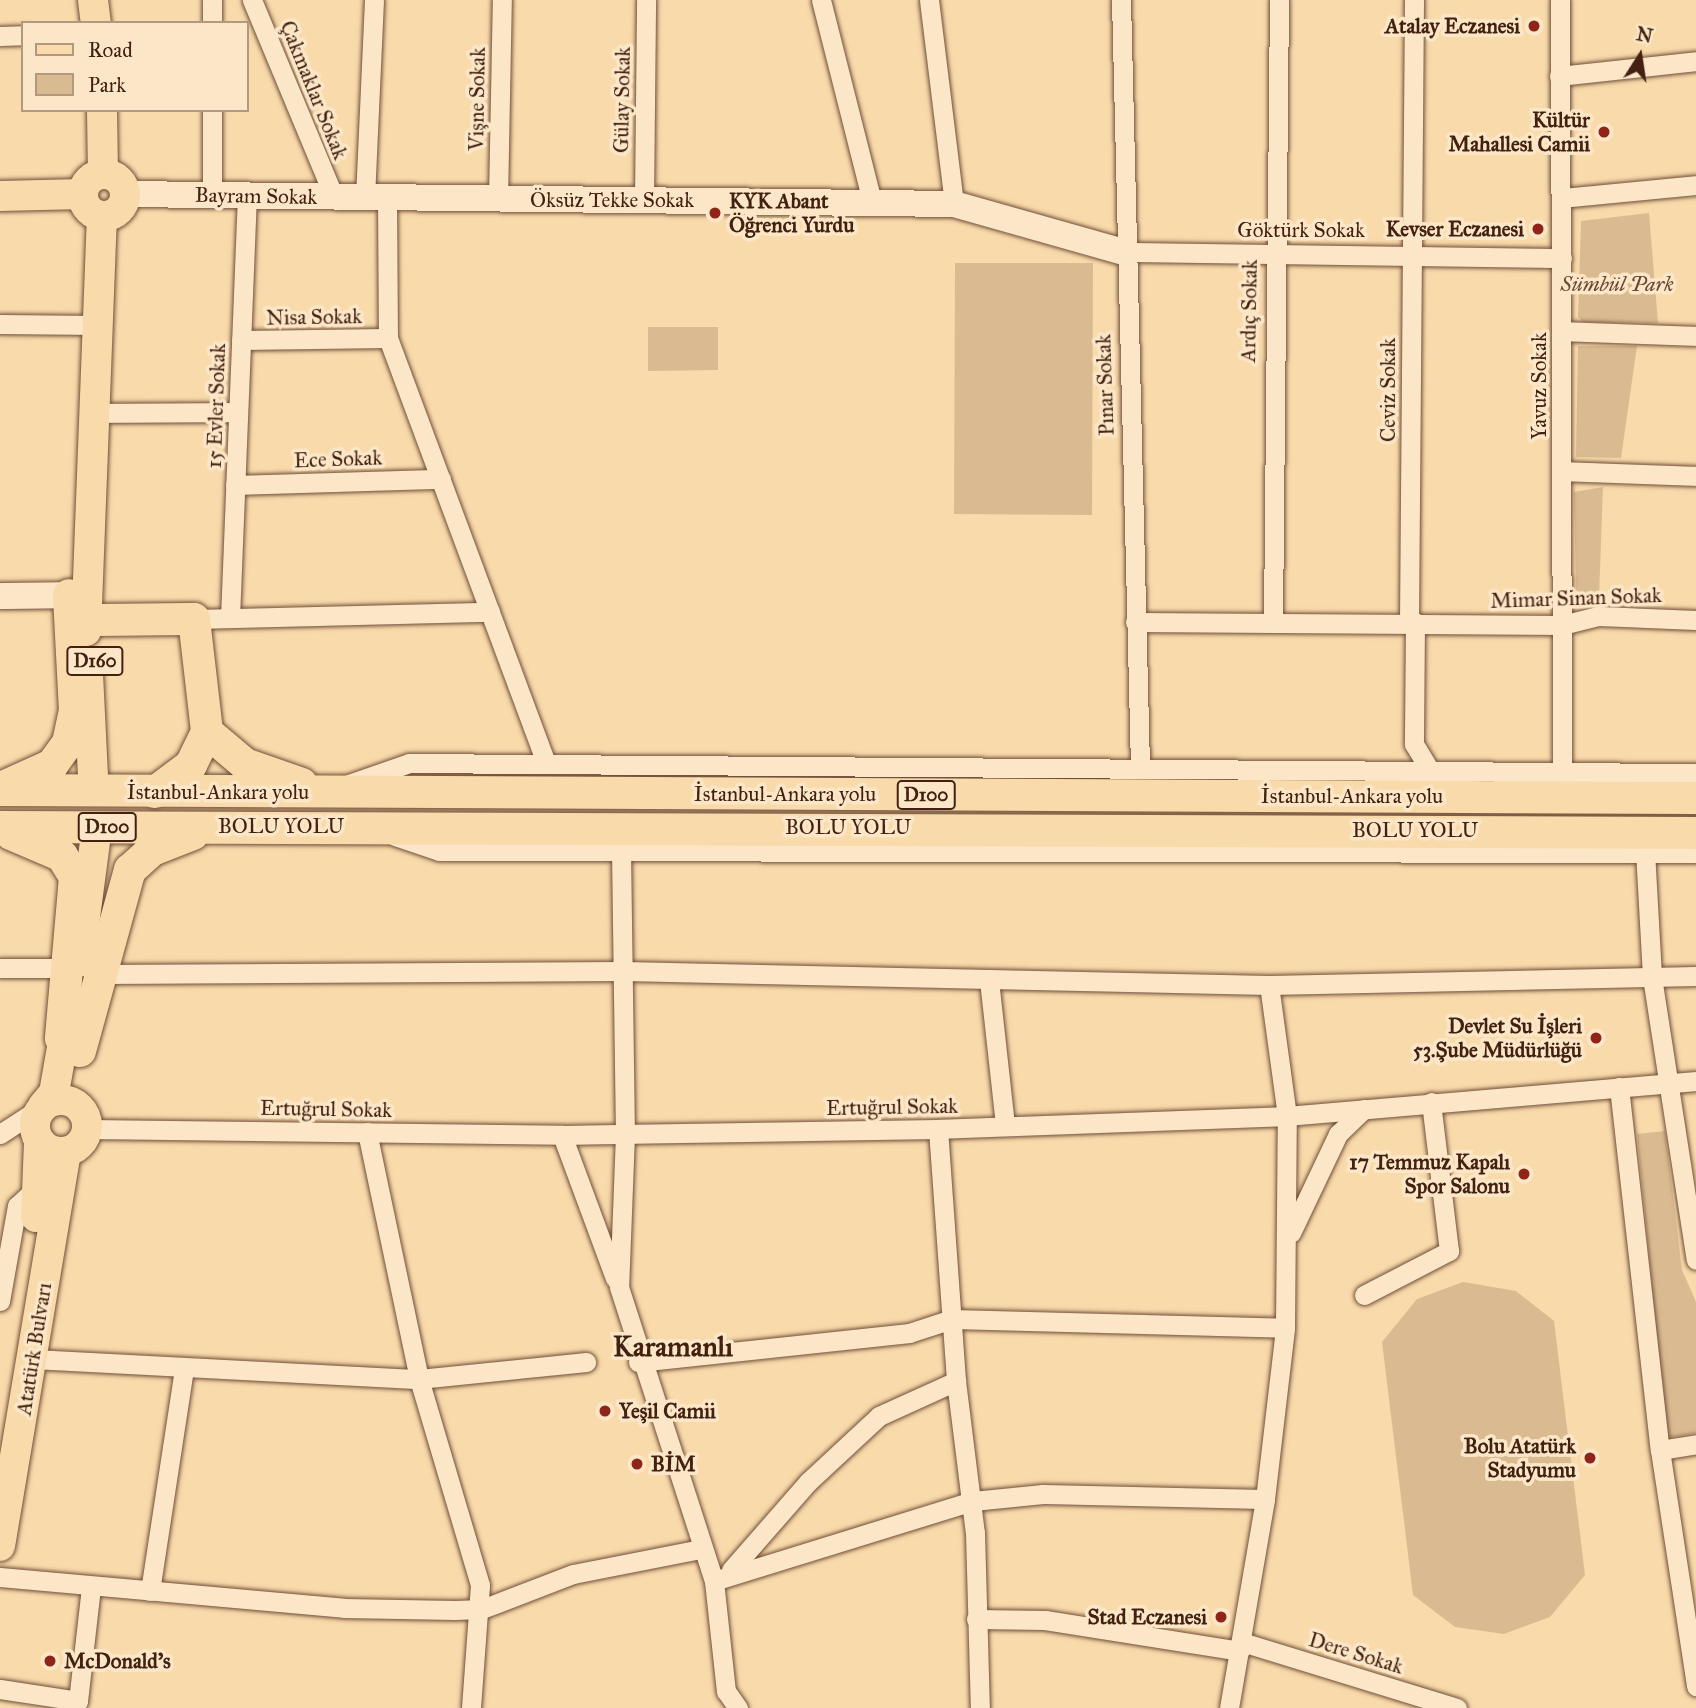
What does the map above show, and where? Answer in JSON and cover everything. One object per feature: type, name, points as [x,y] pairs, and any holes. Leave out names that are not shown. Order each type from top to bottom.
[{"type":"highway","points":[[0,789],[52,765],[68,743],[75,711],[82,603],[194,619],[207,732],[191,765],[155,792]]},
{"type":"highway","points":[[207,732],[244,764],[325,792]]},
{"type":"highway","name":"İstanbul-Ankara yolu","points":[[0,789],[155,792],[1696,798]]},
{"type":"highway","name":"BOLU YOLU","points":[[0,828],[365,826],[1696,833]]},
{"type":"highway","points":[[71,1045],[102,974],[117,903],[136,862],[162,845],[214,827]]},
{"type":"highway","points":[[0,828],[50,849],[69,865],[77,892],[66,968],[71,1045]]},
{"type":"main road","points":[[93,0],[96,21]]},
{"type":"main road","points":[[93,413],[97,325],[96,195],[102,112]]},
{"type":"main road","points":[[0,196],[96,195],[118,180],[125,194]]},
{"type":"main road","name":"Bayram Sokak","points":[[125,194],[376,198]]},
{"type":"main road","name":"Öksüz Tekke Sokak","points":[[376,198],[954,204],[1124,252]]},
{"type":"main road","name":"D160","points":[[93,413],[82,603],[96,775]]},
{"type":"main road","points":[[0,596],[82,603]]},
{"type":"main road","points":[[71,1045],[54,1093],[43,1106],[34,1125],[53,1146],[78,1147],[88,1129],[73,1102],[71,1045],[99,842]]},
{"type":"main road","points":[[43,1106],[73,1102]]},
{"type":"main road","name":"Atatürk Bulvarı","points":[[0,1435],[41,1184],[53,1146]]},
{"type":"main road","name":"Atatürk Bulvarı","points":[[0,1546],[33,1359],[53,1146]]},
{"type":"street","points":[[212,0],[212,21]]},
{"type":"street","name":"Çakmaklar Sokak","points":[[252,0],[334,197]]},
{"type":"street","points":[[374,0],[376,198],[388,338],[546,763]]},
{"type":"street","name":"Vişne Sokak","points":[[498,200],[502,0]]},
{"type":"street","name":"Gülay Sokak","points":[[644,201],[646,0]]},
{"type":"street","points":[[821,0],[872,202]]},
{"type":"street","points":[[929,0],[954,204]]},
{"type":"street","name":"Pınar Sokak","points":[[1121,0],[1124,252],[1140,769]]},
{"type":"street","name":"Ardıç Sokak","points":[[1273,622],[1272,252],[1279,0]]},
{"type":"street","name":"Ceviz Sokak","points":[[1414,0],[1411,253],[1414,744],[1430,771]]},
{"type":"street","name":"Yavuz Sokak","points":[[1560,0],[1562,771]]},
{"type":"street","points":[[0,36],[21,35]]},
{"type":"street","points":[[1559,76],[1696,61]]},
{"type":"street","points":[[212,112],[212,196]]},
{"type":"street","points":[[1562,198],[1696,184]]},
{"type":"street","name":"15 Evler Sokak","points":[[230,618],[247,196]]},
{"type":"street","name":"Göktürk Sokak","points":[[1124,252],[1411,253],[1562,258]]},
{"type":"street","points":[[0,324],[97,325]]},
{"type":"street","points":[[1562,331],[1696,336]]},
{"type":"street","name":"Nisa Sokak","points":[[242,340],[388,338]]},
{"type":"street","points":[[93,413],[238,412]]},
{"type":"street","points":[[1562,471],[1696,476]]},
{"type":"street","name":"Ece Sokak","points":[[235,485],[441,479]]},
{"type":"street","points":[[194,619],[490,612]]},
{"type":"street","name":"Mimar Sinan Sokak","points":[[1135,622],[1562,625],[1598,616],[1696,620]]},
{"type":"street","points":[[325,792],[409,763],[1696,773]]},
{"type":"street","points":[[365,826],[439,851],[1696,853]]},
{"type":"street","points":[[619,1287],[625,1134],[621,850]]},
{"type":"street","points":[[1644,852],[1652,977],[1696,1260]]},
{"type":"street","points":[[0,968],[66,968]]},
{"type":"street","points":[[102,974],[623,971],[1269,985],[1696,976]]},
{"type":"street","points":[[989,980],[1005,1126]]},
{"type":"street","points":[[1229,1708],[1265,1499],[1285,1328],[1287,1116],[1269,985]]},
{"type":"street","name":"Ertuğrul Sokak","points":[[88,1129],[562,1135],[938,1129],[1287,1116],[1696,1081]]},
{"type":"street","points":[[1619,1087],[1660,1450],[1696,1686]]},
{"type":"street","points":[[1364,1295],[1449,1251],[1431,1102]]},
{"type":"street","points":[[0,1134],[43,1106]]},
{"type":"street","points":[[1287,1244],[1324,1157],[1364,1109]]},
{"type":"street","points":[[938,1129],[956,1381],[973,1501],[980,1708]]},
{"type":"street","points":[[367,1132],[419,1378],[482,1609],[471,1708]]},
{"type":"street","points":[[0,1134],[53,1146]]},
{"type":"street","points":[[562,1135],[619,1287],[638,1362],[714,1581],[726,1699],[738,1708]]},
{"type":"street","points":[[0,1301],[3,1263],[17,1206],[41,1184]]},
{"type":"street","points":[[638,1362],[908,1333],[952,1319],[1285,1328]]},
{"type":"street","points":[[33,1359],[184,1370],[419,1378],[586,1362]]},
{"type":"street","points":[[150,1591],[184,1370]]},
{"type":"street","points":[[714,1581],[731,1570],[808,1482],[879,1416],[956,1381]]},
{"type":"street","points":[[1660,1450],[1696,1444]]},
{"type":"street","points":[[731,1570],[773,1564],[973,1501],[1043,1494],[1265,1499]]},
{"type":"street","points":[[0,1577],[344,1608],[482,1609],[573,1574],[701,1549]]},
{"type":"street","points":[[0,1689],[78,1701],[90,1587]]},
{"type":"street","name":"Dere Sokak","points":[[976,1619],[1045,1620],[1241,1647],[1457,1708]]},
{"type":"green space","name":"Sümbül Park","points":[[1649,213],[1658,323],[1583,322],[1578,317],[1581,221]]},
{"type":"green space","points":[[955,263],[1093,263],[1092,515],[954,514]]},
{"type":"green space","points":[[648,327],[718,327],[718,370],[648,371]]},
{"type":"green space","name":"Sümbül Park","points":[[1578,346],[1637,346],[1621,458],[1576,457]]},
{"type":"green space","points":[[1603,487],[1599,597],[1581,596],[1576,589],[1574,492]]},
{"type":"green space","points":[[1665,1131],[1682,1270],[1696,1302],[1696,1433],[1667,1438],[1637,1134]]},
{"type":"green space","points":[[1463,1282],[1516,1291],[1554,1321],[1585,1575],[1550,1617],[1504,1634],[1455,1627],[1413,1595],[1382,1342],[1417,1299]]},
{"type":"place","name":"Atalay Eczanesi","points":[[1534,26]]},
{"type":"place","name":"Kültür Mahallesi Camii","points":[[1604,132]]},
{"type":"place","name":"KYK Abant Öğrenci Yurdu","points":[[715,213]]},
{"type":"place","name":"Kevser Eczanesi","points":[[1538,229]]},
{"type":"place","name":"Devlet Su İşleri 53.Şube Müdürlüğü","points":[[1596,1038]]},
{"type":"place","name":"17 Temmuz Kapalı Spor Salonu","points":[[1524,1174]]},
{"type":"place","name":"Yeşil Camii","points":[[605,1411]]},
{"type":"place","name":"Bolu Atatürk Stadyumu","points":[[1590,1458]]},
{"type":"place","name":"BİM","points":[[637,1464]]},
{"type":"place","name":"Stad Eczanesi","points":[[1221,1617]]},
{"type":"place","name":"McDonald's","points":[[50,1661]]},
{"type":"district","name":"Karamanlı","points":[[673,1347]]}]
